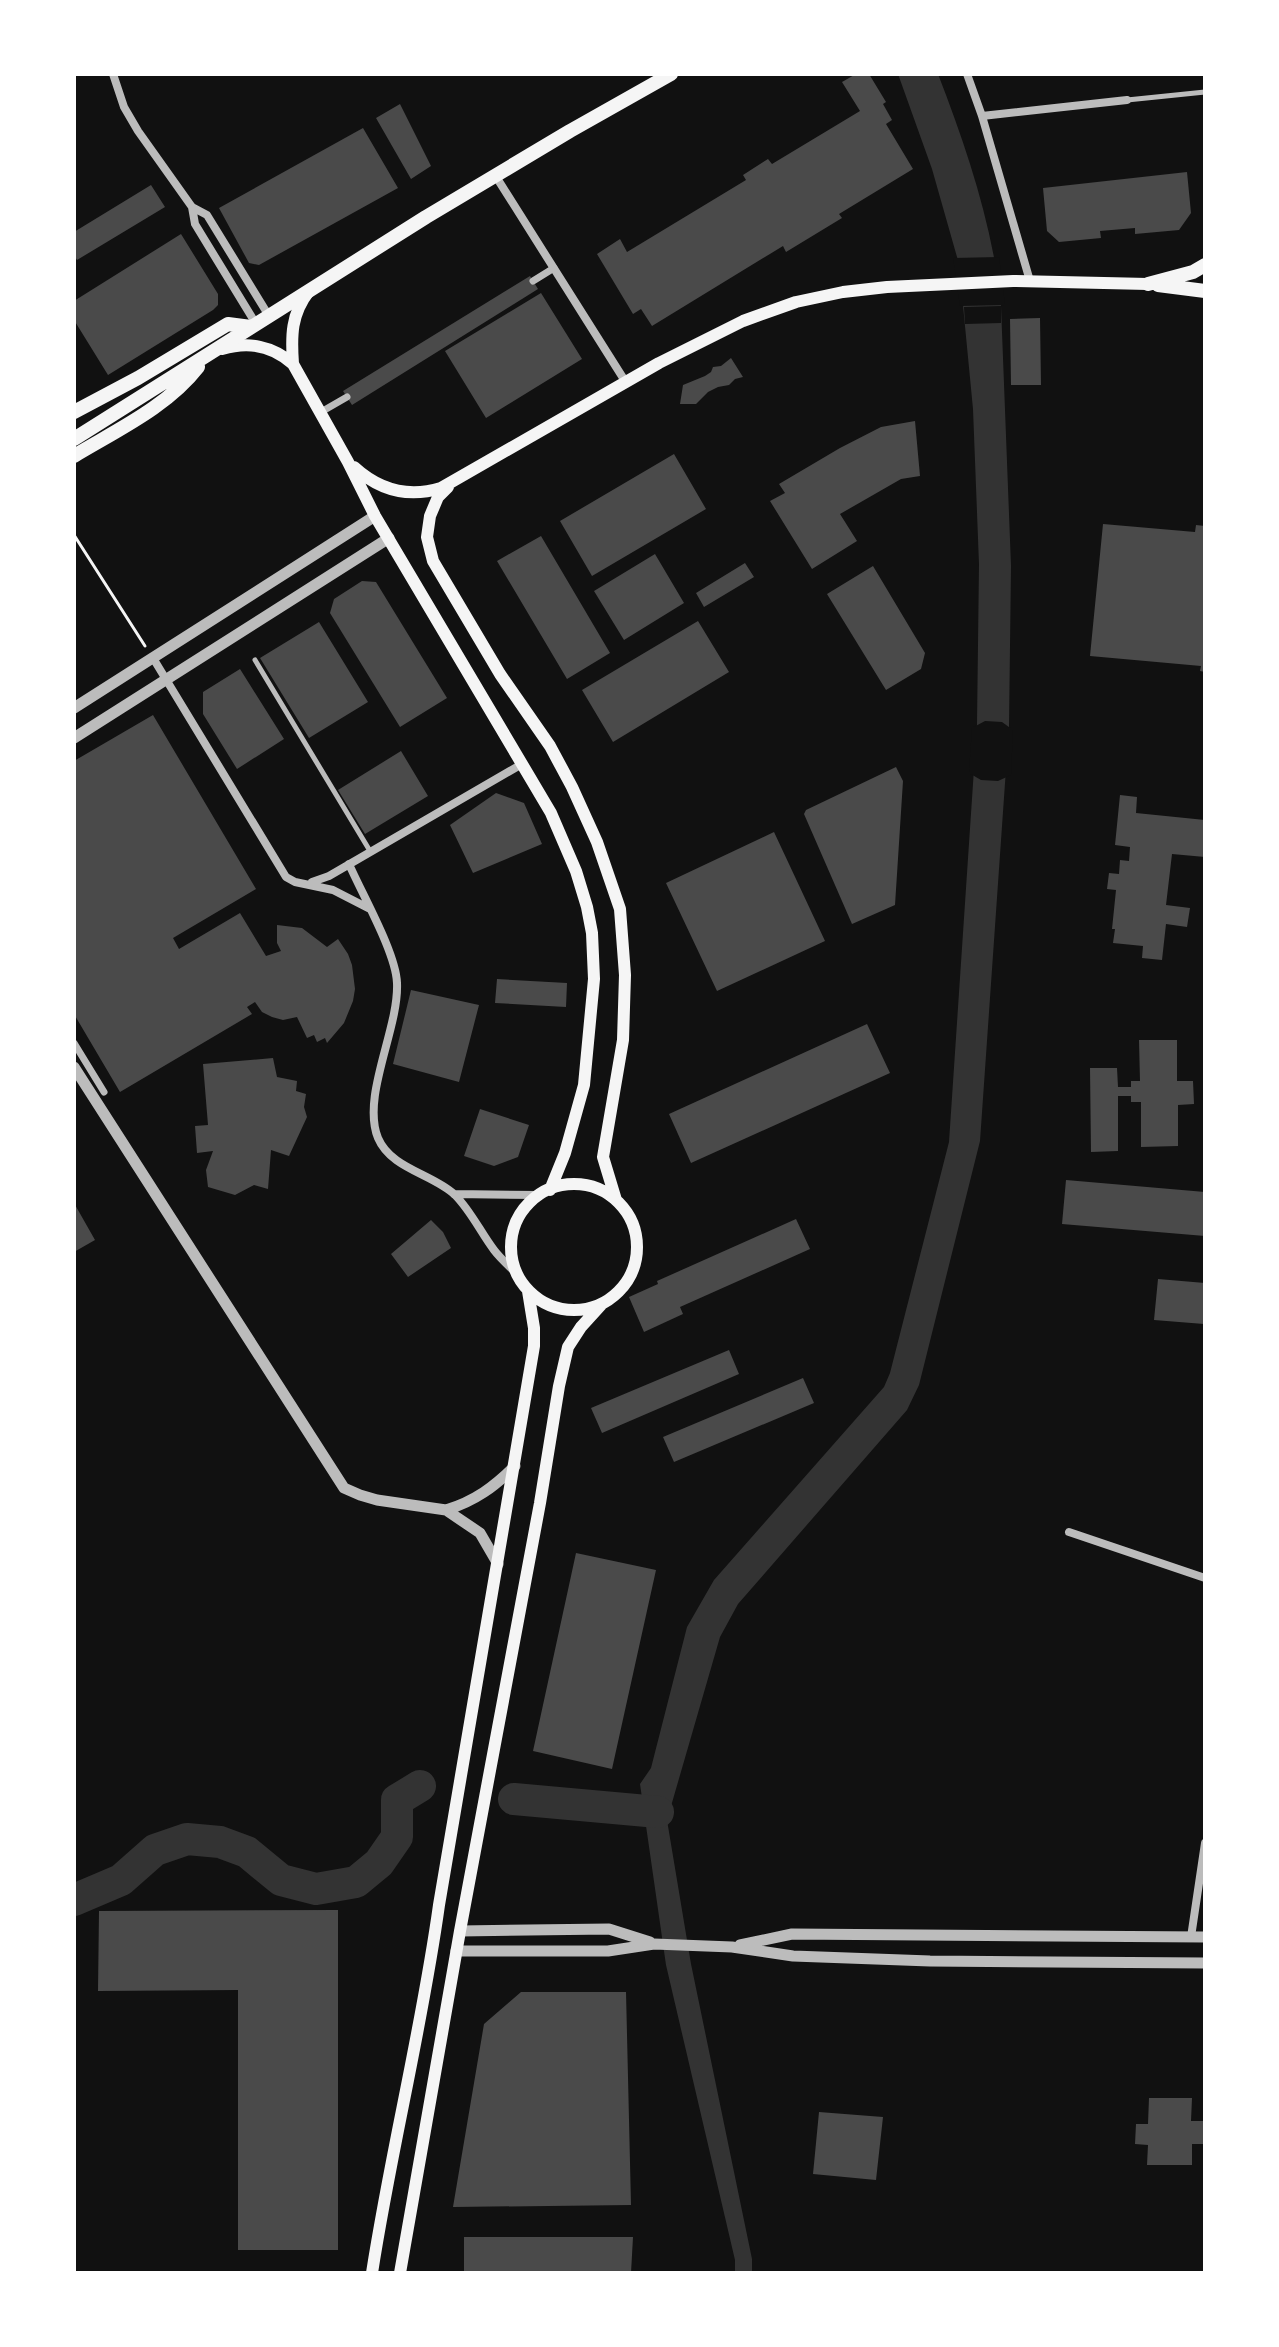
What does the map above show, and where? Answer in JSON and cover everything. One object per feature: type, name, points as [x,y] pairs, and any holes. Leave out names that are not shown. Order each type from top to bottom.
[{"type":"main road","points":[[74,439],[495,175],[664,75]]},
{"type":"main road","points":[[1148,284],[1193,272],[1205,265]]},
{"type":"main road","points":[[348,462],[367,479],[390,490],[429,491],[453,482],[625,381],[743,321],[796,302],[857,290],[1005,281],[1148,284],[1205,291]]},
{"type":"main road","points":[[293,364],[292,324],[311,289]]},
{"type":"main road","points":[[74,412],[228,324],[259,322]]},
{"type":"main road","points":[[74,456],[166,399],[210,354],[241,345],[256,345],[283,355],[293,364],[375,516],[551,813],[576,871],[587,907],[592,933],[594,979],[584,1085],[568,1145],[545,1192]]},
{"type":"main road","points":[[400,2273],[568,1347],[601,1305],[620,1291],[633,1271],[637,1248],[633,1224],[616,1200],[603,1157],[625,1012],[623,926],[616,893],[585,813],[550,746],[500,674],[433,561],[427,537],[430,516],[438,497],[453,482]]},
{"type":"main road","points":[[601,1305],[575,1311],[562,1310],[538,1300],[515,1272],[511,1251],[513,1229],[524,1210],[545,1192],[566,1184],[599,1189],[616,1200]]},
{"type":"main road","points":[[372,2273],[381,2213],[432,1960],[515,1466],[534,1346],[528,1291]]},
{"type":"street","points":[[113,74],[124,107],[138,131],[192,207],[195,224],[259,322]]},
{"type":"street","points":[[967,74],[1030,281]]},
{"type":"street","points":[[982,116],[1127,100]]},
{"type":"street","points":[[495,175],[625,381]]},
{"type":"street","points":[[192,207],[207,215],[259,322]]},
{"type":"street","points":[[533,281],[554,268]]},
{"type":"street","points":[[321,412],[347,397]]},
{"type":"street","points":[[74,708],[375,516]]},
{"type":"street","points":[[74,738],[389,538]]},
{"type":"street","points":[[153,658],[286,877],[295,882],[333,890],[370,909]]},
{"type":"street","points":[[295,882],[322,880],[522,764]]},
{"type":"street","points":[[349,864],[393,963],[397,982],[373,1121],[379,1140],[393,1158],[454,1194],[495,1251],[515,1272]]},
{"type":"street","points":[[74,1043],[104,1092]]},
{"type":"street","points":[[74,1067],[344,1488],[377,1500],[446,1510],[469,1503],[494,1487],[515,1466]]},
{"type":"street","points":[[454,1194],[545,1192]]},
{"type":"street","points":[[446,1510],[480,1533],[498,1564]]},
{"type":"street","points":[[1069,1532],[1205,1578]]},
{"type":"street","points":[[1179,1963],[1191,1937],[1205,1843]]},
{"type":"street","points":[[460,1931],[609,1929],[654,1944]]},
{"type":"street","points":[[732,1947],[792,1934],[1205,1937]]},
{"type":"street","points":[[456,1951],[608,1951],[654,1944],[732,1947],[793,1956],[930,1961],[1205,1963]]},
{"type":"lane","points":[[1127,100],[1205,92]]},
{"type":"lane","points":[[255,660],[371,852]]},
{"type":"path","points":[[74,535],[153,658]]},
{"type":"shaded area","points":[[898,74],[938,74],[977,188],[992,247],[1001,306],[1011,566],[1009,726],[980,1141],[919,1385],[907,1410],[738,1604],[720,1637],[667,1820],[691,1964],[752,2259],[752,2273],[735,2273],[735,2260],[666,1965],[640,1784],[651,1768],[687,1627],[714,1580],[884,1387],[949,1142],[977,724],[979,564],[973,409],[959,264],[932,169]]},
{"type":"pier","points":[[999,257],[1005,305],[960,306],[953,258]]},
{"type":"pier","points":[[1001,306],[1001,323],[965,324],[964,307]]},
{"type":"pier","points":[[985,721],[1002,722],[1013,730],[1011,775],[998,781],[981,780],[969,773],[972,728]]},
{"type":"building","points":[[856,74],[869,74],[886,102],[883,104],[892,120],[886,124],[913,169],[839,214],[842,218],[786,252],[783,246],[652,326],[641,309],[633,314],[597,254],[620,239],[627,252],[746,180],[743,175],[768,159],[772,164],[860,111],[842,82]]},
{"type":"building","points":[[400,104],[431,166],[411,179],[376,118]]},
{"type":"building","points":[[363,128],[398,188],[259,265],[249,263],[219,208]]},
{"type":"building","points":[[1187,172],[1191,213],[1179,230],[1135,234],[1135,228],[1100,231],[1101,238],[1059,242],[1047,231],[1043,188]]},
{"type":"building","points":[[151,185],[165,207],[77,260],[74,255],[74,232]]},
{"type":"building","points":[[181,234],[218,294],[218,305],[108,375],[74,320],[74,301]]},
{"type":"building","points":[[530,276],[538,289],[352,405],[343,391]]},
{"type":"building","points":[[541,293],[582,359],[486,418],[445,351]]},
{"type":"building","points":[[1040,318],[1041,385],[1011,385],[1010,319]]},
{"type":"building","points":[[731,358],[743,377],[708,392],[696,404],[680,404],[683,385],[705,376],[713,367],[721,366]]},
{"type":"building","points":[[915,421],[920,476],[901,479],[840,514],[857,541],[812,569],[770,501],[785,493],[779,484],[881,427]]},
{"type":"building","points":[[674,454],[706,509],[592,576],[560,521]]},
{"type":"building","points":[[1103,524],[1195,532],[1196,525],[1205,526],[1205,672],[1200,671],[1201,666],[1090,656]]},
{"type":"building","points":[[541,536],[610,653],[567,679],[497,561]]},
{"type":"building","points":[[655,554],[684,603],[624,640],[594,591]]},
{"type":"building","points":[[745,563],[754,577],[704,607],[696,593]]},
{"type":"building","points":[[873,566],[925,653],[921,669],[886,690],[827,594]]},
{"type":"building","points":[[362,581],[376,582],[447,698],[400,727],[330,613],[334,599]]},
{"type":"building","points":[[698,621],[729,672],[613,742],[582,690]]},
{"type":"building","points":[[319,622],[368,702],[309,738],[260,658]]},
{"type":"building","points":[[240,669],[284,739],[237,769],[203,714],[203,692]]},
{"type":"building","points":[[153,715],[256,889],[173,938],[179,949],[240,913],[266,956],[281,951],[277,943],[277,925],[302,928],[327,947],[338,939],[352,965],[355,989],[344,1023],[327,1043],[325,1038],[317,1042],[314,1035],[307,1038],[297,1017],[283,1020],[272,1017],[262,1012],[255,1002],[247,1007],[252,1014],[120,1092],[74,1014],[74,761]]},
{"type":"building","points":[[401,751],[428,796],[365,834],[338,790]]},
{"type":"building","points":[[896,767],[903,781],[895,905],[852,924],[804,814],[806,810]]},
{"type":"building","points":[[496,793],[524,803],[542,844],[473,873],[450,825]]},
{"type":"building","points":[[1120,795],[1137,797],[1136,813],[1205,820],[1205,857],[1172,854],[1166,905],[1190,908],[1187,927],[1166,924],[1162,960],[1142,958],[1143,946],[1113,943],[1116,890],[1107,889],[1109,873],[1119,874],[1120,860],[1129,861],[1130,847],[1115,845]]},
{"type":"building","points":[[774,832],[825,941],[717,991],[666,883]]},
{"type":"building","points":[[497,979],[567,983],[566,1007],[495,1003]]},
{"type":"building","points":[[411,990],[479,1005],[459,1082],[393,1064]]},
{"type":"building","points":[[867,1024],[890,1073],[691,1163],[669,1114]]},
{"type":"building","points":[[1139,1040],[1177,1040],[1177,1081],[1193,1081],[1194,1104],[1178,1105],[1178,1146],[1141,1147],[1141,1102],[1131,1102],[1131,1096],[1118,1096],[1118,1151],[1091,1152],[1090,1068],[1117,1068],[1118,1087],[1131,1087],[1131,1081],[1140,1081]]},
{"type":"building","points":[[273,1058],[277,1077],[297,1081],[296,1091],[306,1094],[304,1107],[307,1117],[289,1156],[271,1150],[268,1189],[254,1185],[235,1195],[208,1187],[206,1170],[213,1151],[197,1153],[195,1126],[208,1125],[203,1064]]},
{"type":"building","points":[[480,1109],[529,1125],[518,1157],[494,1166],[464,1156]]},
{"type":"building","points":[[1066,1180],[1205,1192],[1205,1236],[1062,1224]]},
{"type":"building","points":[[74,1203],[95,1240],[74,1252]]},
{"type":"building","points":[[796,1219],[810,1249],[680,1307],[683,1314],[644,1332],[629,1297],[658,1284],[657,1281]]},
{"type":"building","points":[[431,1220],[443,1232],[451,1248],[408,1277],[391,1254]]},
{"type":"building","points":[[1158,1279],[1205,1283],[1204,1324],[1154,1320]]},
{"type":"building","points":[[729,1350],[739,1374],[602,1433],[591,1408]]},
{"type":"building","points":[[803,1378],[814,1403],[674,1462],[663,1437]]},
{"type":"building","points":[[576,1553],[656,1570],[612,1769],[533,1751]]},
{"type":"building","points":[[338,1910],[338,2250],[238,2250],[238,1990],[98,1991],[99,1911]]},
{"type":"building","points":[[521,1992],[626,1992],[631,2205],[453,2207],[484,2024]]},
{"type":"building","points":[[1149,2098],[1192,2098],[1191,2121],[1205,2121],[1205,2144],[1192,2144],[1192,2165],[1147,2165],[1148,2145],[1135,2144],[1136,2124],[1148,2124]]},
{"type":"building","points":[[819,2112],[883,2117],[876,2180],[813,2174]]},
{"type":"building","points":[[464,2237],[633,2237],[631,2273],[464,2273]]},
{"type":"waterway","points":[[74,1900],[121,1880],[155,1850],[187,1839],[220,1842],[247,1852],[281,1880],[316,1889],[356,1882],[379,1863],[397,1837],[397,1800],[420,1786]]},
{"type":"waterway","points":[[514,1799],[658,1812]]}]
